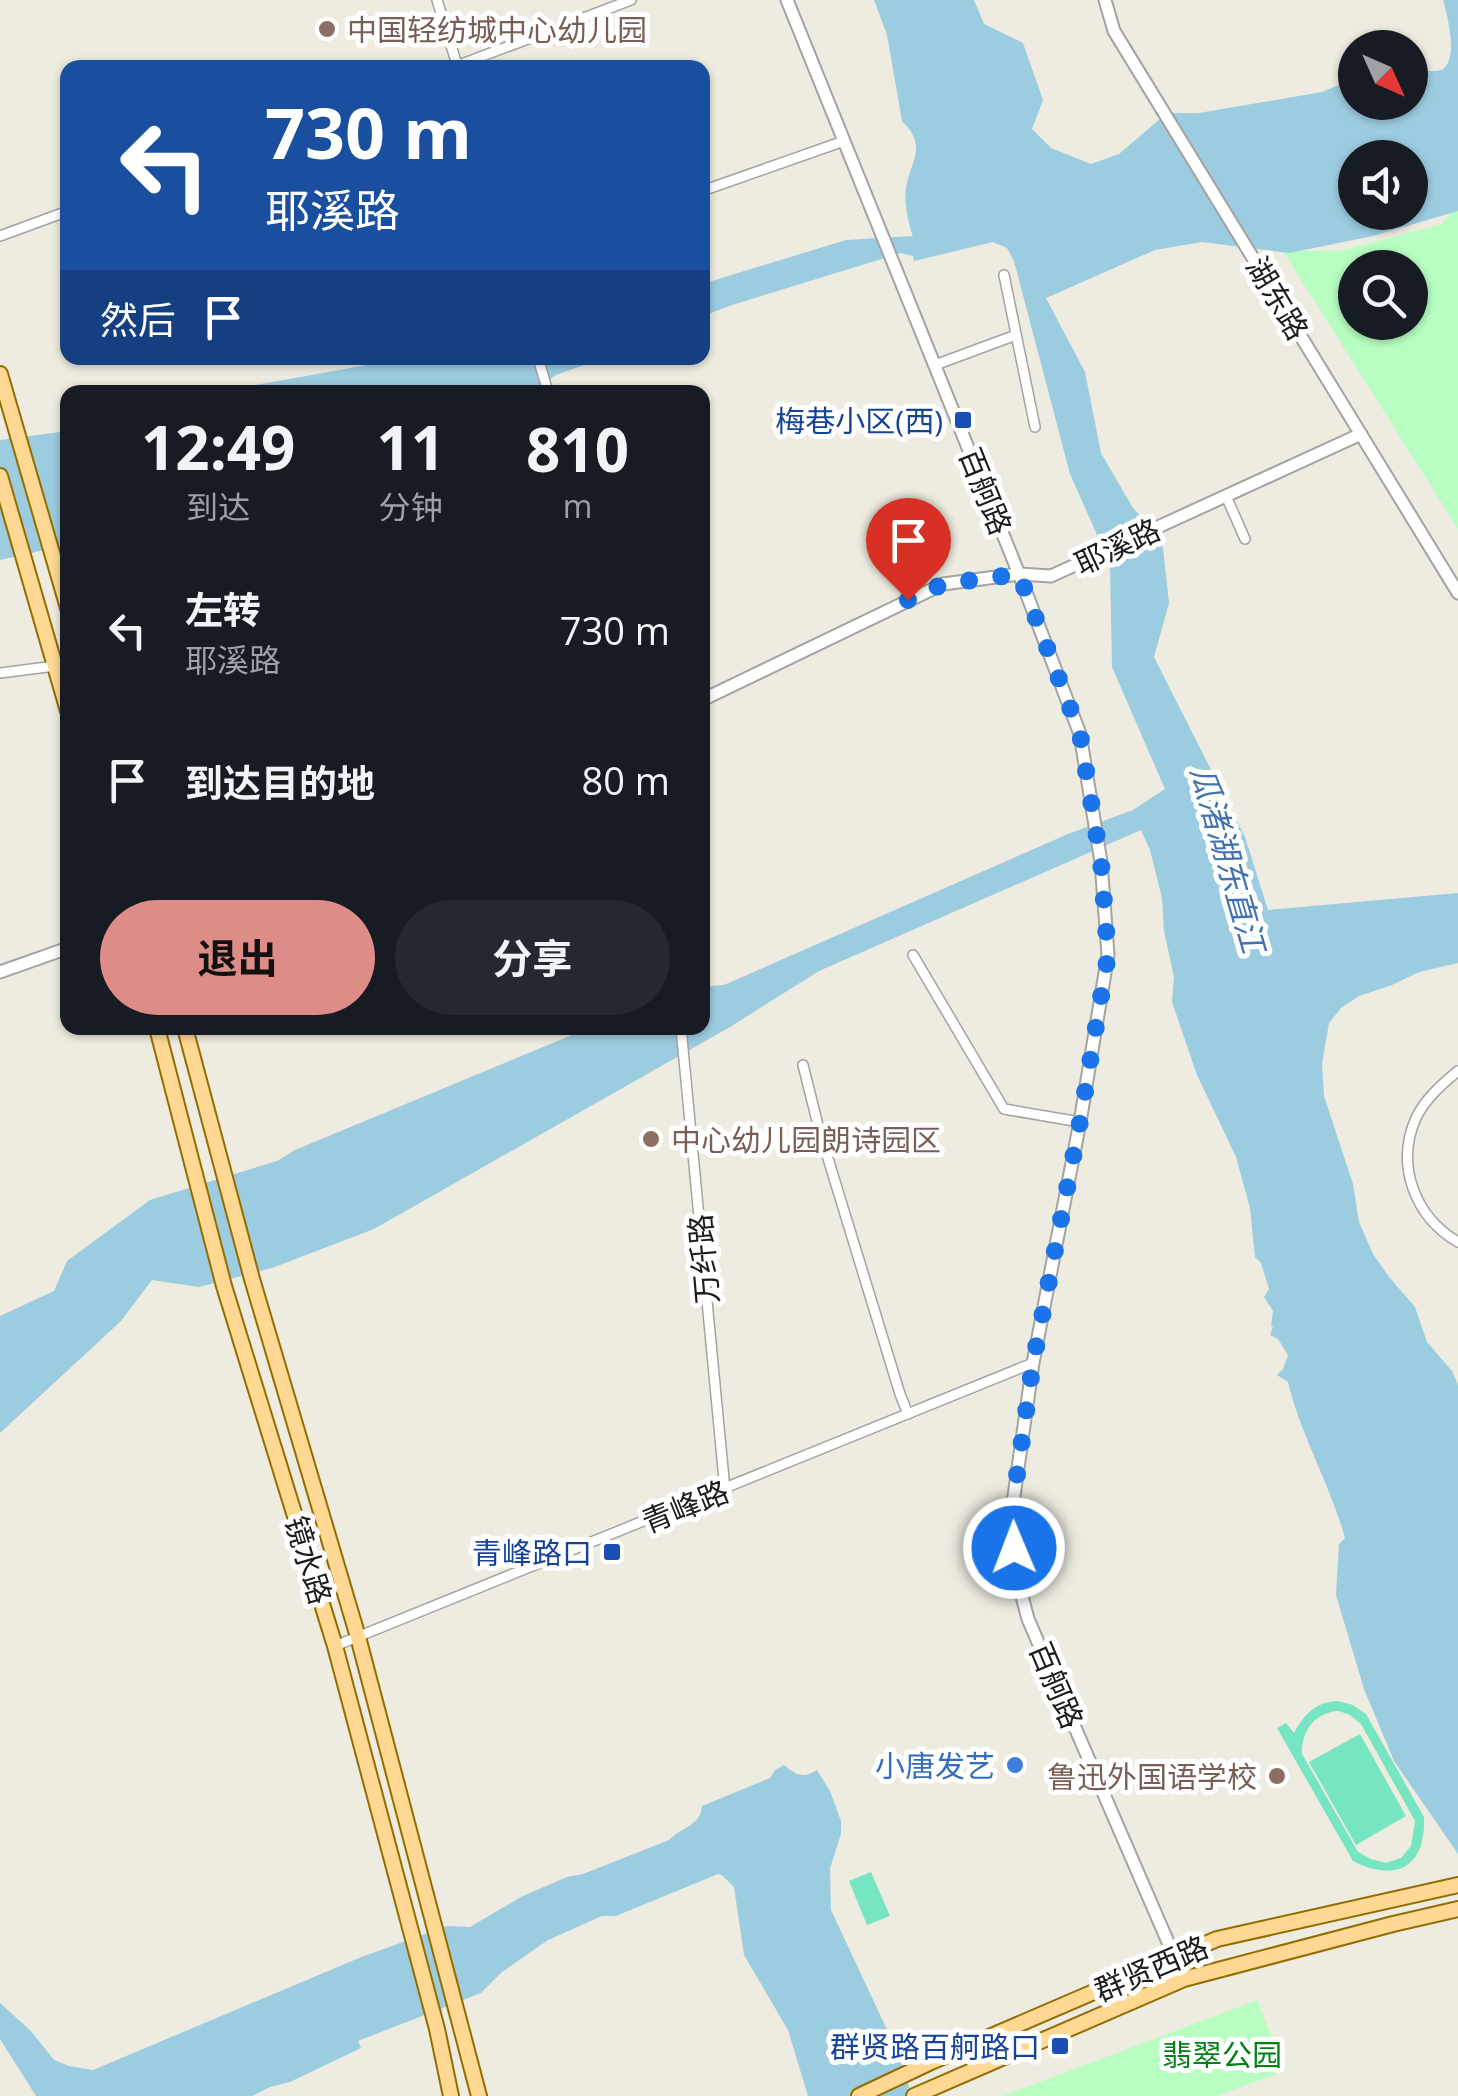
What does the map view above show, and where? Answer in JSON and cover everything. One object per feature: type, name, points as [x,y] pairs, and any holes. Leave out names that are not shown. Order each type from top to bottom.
[{"type":"main road","points":[[0,374],[60,580]]},
{"type":"main road","points":[[0,476],[60,685]]},
{"type":"main road","name":"镜水路","points":[[158,1035],[224,1286],[335,1646],[437,2029],[451,2096]]},
{"type":"main road","name":"镜水路","points":[[188,1035],[252,1279],[358,1637],[479,2096]]},
{"type":"main road","name":"群贤西路","points":[[859,2096],[1217,1939],[1458,1885]]},
{"type":"main road","name":"群贤西路","points":[[914,2096],[1184,1978],[1458,1909]]},
{"type":"street","points":[[437,0],[453,60]]},
{"type":"street","points":[[473,60],[632,0]]},
{"type":"street","name":"百舸路","points":[[787,0],[1080,734],[1101,862],[1108,955],[1033,1363],[1011,1517],[1018,1580],[1028,1619],[1184,1978]]},
{"type":"street","name":"湖东路","points":[[1105,0],[1114,30],[1458,592]]},
{"type":"street","points":[[710,188],[844,142]]},
{"type":"street","points":[[0,236],[60,213]]},
{"type":"street","points":[[1004,276],[1035,427]]},
{"type":"street","points":[[935,365],[1016,335]]},
{"type":"street","name":"耶溪路","points":[[710,696],[943,584],[1019,574],[1051,576],[1361,434]]},
{"type":"street","points":[[1226,496],[1245,539]]},
{"type":"street","points":[[0,674],[54,666]]},
{"type":"street","points":[[0,972],[60,951]]},
{"type":"street","points":[[912,955],[1004,1109],[1080,1122]]},
{"type":"street","name":"万纤路","points":[[682,1035],[725,1490]]},
{"type":"street","points":[[803,1065],[819,1129],[908,1414]]},
{"type":"street","points":[[1458,1071],[1442,1084],[1416,1119],[1406,1164],[1412,1189],[1426,1214],[1458,1242]]},
{"type":"street","name":"青峰路","points":[[335,1646],[1033,1363]]},
{"type":"green space","points":[[1458,208],[1458,529],[1339,340],[1428,340],[1428,250],[1345,250],[1442,224]]},
{"type":"green space","points":[[1283,251],[1338,251],[1338,338]]},
{"type":"green space","points":[[1338,1701],[1366,1714],[1424,1817],[1420,1848],[1414,1859],[1395,1870],[1353,1861],[1277,1728],[1286,1723],[1294,1733],[1312,1710]],"holes":[[[1330,1712],[1350,1715],[1361,1724],[1415,1821],[1411,1846],[1401,1858],[1386,1863],[1358,1852],[1302,1754],[1307,1731],[1316,1719]]]},
{"type":"green space","points":[[1360,1734],[1406,1816],[1356,1845],[1309,1762]]},
{"type":"green space","points":[[871,1872],[890,1916],[867,1925],[849,1881]]},
{"type":"green space","name":"翡翠公园","points":[[1257,2000],[1285,2071],[1216,2096],[1003,2096]]},
{"type":"water","name":"瓜渚湖东直江","points":[[874,0],[974,0],[984,24],[1023,43],[1043,100],[1032,129],[1051,148],[1091,164],[1119,154],[1167,113],[1199,113],[1322,92],[1338,85],[1338,120],[1428,120],[1428,71],[1443,69],[1450,56],[1443,0],[1458,0],[1458,211],[1428,220],[1428,140],[1338,140],[1338,230],[1393,230],[1289,253],[1202,242],[1155,250],[1046,298],[1085,372],[1101,453],[1133,508],[1162,539],[1169,603],[1154,657],[1245,837],[1268,910],[1458,893],[1458,963],[1419,972],[1359,996],[1341,1008],[1329,1023],[1322,1064],[1324,1096],[1353,1184],[1359,1222],[1373,1254],[1415,1307],[1427,1342],[1452,1371],[1458,1385],[1458,1854],[1394,1761],[1364,1689],[1336,1595],[1339,1544],[1345,1538],[1288,1382],[1277,1375],[1288,1355],[1278,1339],[1270,1335],[1273,1311],[1264,1297],[1269,1289],[1261,1263],[1255,1257],[1250,1208],[1236,1157],[1197,1075],[1172,1002],[1174,977],[1162,898],[1141,830],[819,971],[730,1027],[374,1229],[272,1268],[199,1287],[152,1280],[121,1321],[0,1433],[0,1316],[54,1291],[67,1261],[150,1200],[277,1161],[295,1150],[572,1035],[710,1035],[710,986],[724,985],[1068,834],[1133,810],[1165,789],[1112,667],[1110,564],[1070,474],[1014,261],[1007,248],[993,242],[914,261],[913,256],[901,253],[710,313],[710,282],[846,240],[913,236],[906,194],[916,153],[910,130],[902,121],[887,35]]},
{"type":"water","points":[[367,365],[584,365],[556,375],[542,385],[255,385]]},
{"type":"water","points":[[60,432],[60,547],[0,560],[0,440]]},
{"type":"water","points":[[784,1765],[800,1775],[817,1770],[830,1791],[841,1821],[830,1868],[831,1910],[897,2051],[912,2096],[808,2096],[788,2030],[744,1955],[734,1887],[718,1874],[548,1940],[502,1972],[481,1993],[358,2041],[361,2048],[252,2096],[36,2096],[0,2039],[0,2003],[31,2031],[54,2060],[93,2070],[359,1958],[447,1926],[470,1927],[523,1896],[669,1840],[694,1823],[702,1806],[770,1778]]},
{"type":"place","name":"中国轻纺城中心幼儿园","points":[[327,29]]},
{"type":"place","name":"梅巷小区(西)","points":[[963,420]]},
{"type":"place","name":"中心幼儿园朗诗园区","points":[[651,1139]]},
{"type":"place","name":"青峰路口","points":[[612,1552]]},
{"type":"place","name":"小唐发艺","points":[[1015,1765]]},
{"type":"place","name":"鲁迅外国语学校","points":[[1277,1776]]},
{"type":"place","name":"群贤路百舸路口","points":[[1060,2046]]},
{"type":"route","points":[[908,600],[943,584],[1019,574],[1080,734],[1101,862],[1108,955],[1033,1363],[1011,1517],[1014,1548]]}]
